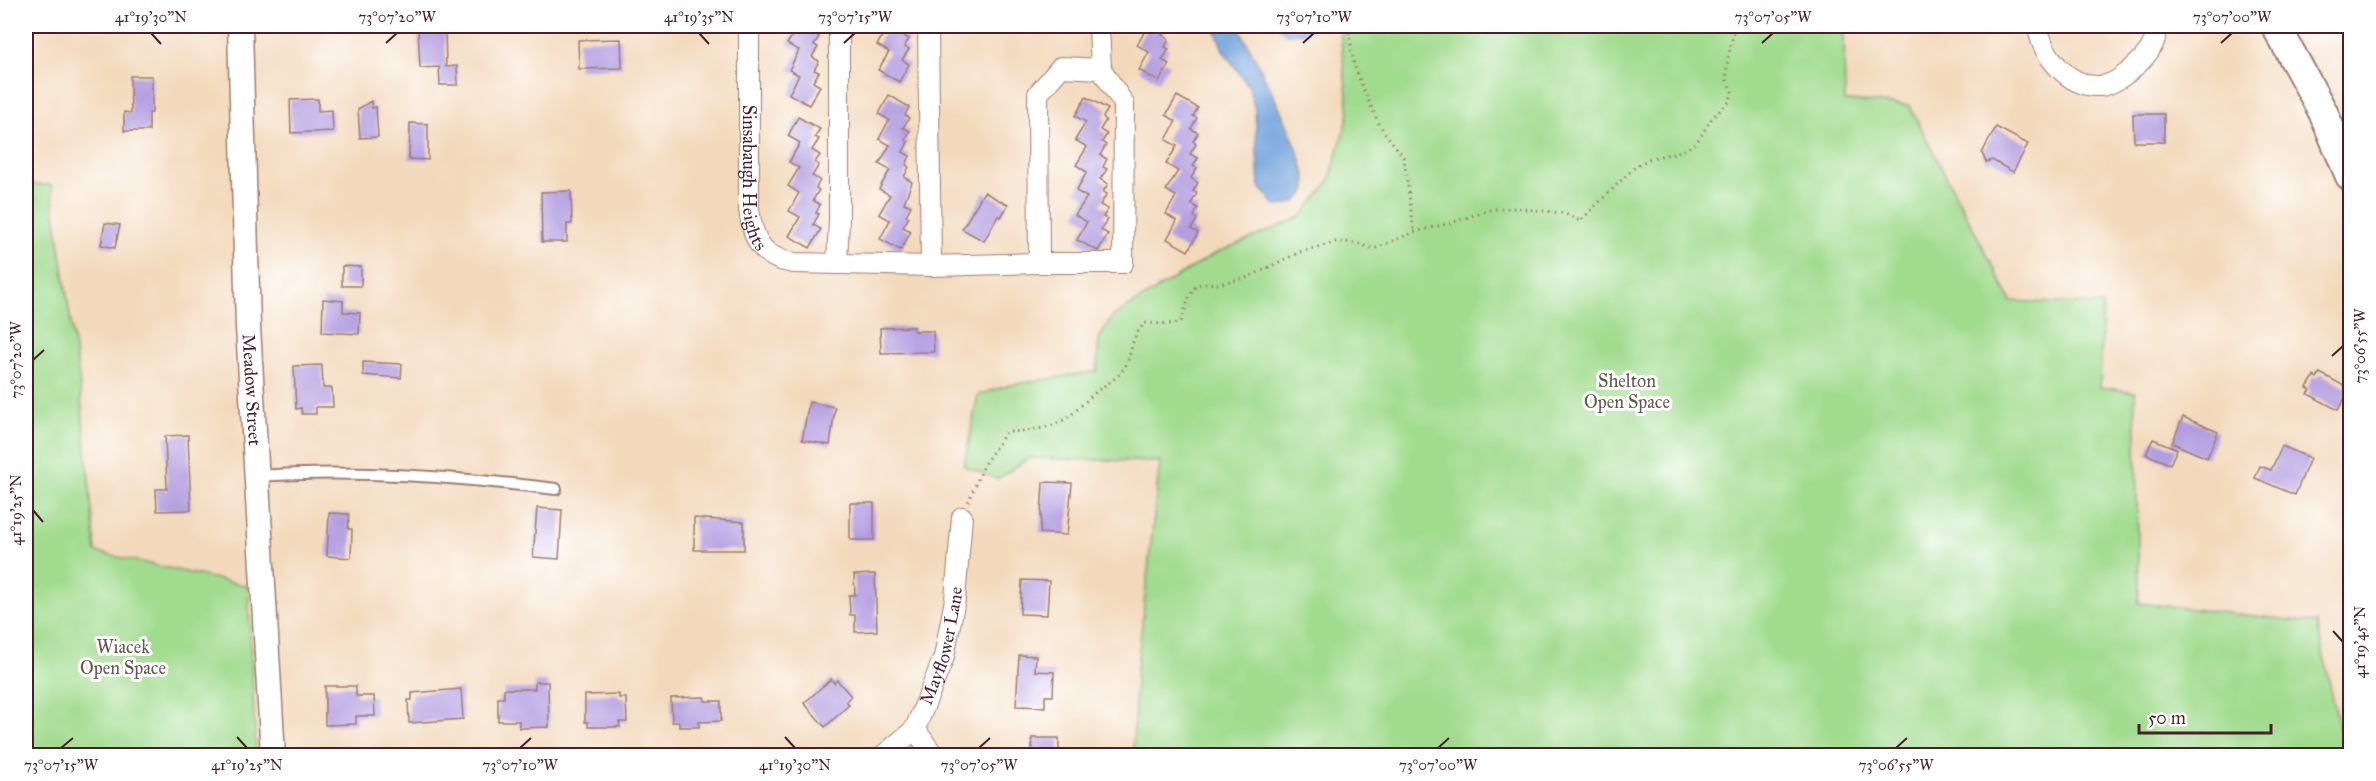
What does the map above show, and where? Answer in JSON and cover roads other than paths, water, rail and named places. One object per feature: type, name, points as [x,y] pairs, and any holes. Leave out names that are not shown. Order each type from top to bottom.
[{"type":"main road","points":[[2276,26],[2323,112],[2350,176]]},
{"type":"street","name":"Meadow Street","points":[[240,26],[244,234],[273,756]]},
{"type":"street","name":"Sinsabaugh Heights","points":[[749,26],[749,209],[753,232],[764,250],[781,261],[931,266],[1039,262],[1123,263],[1124,104],[1101,69]]},
{"type":"street","points":[[837,264],[839,26]]},
{"type":"street","points":[[928,26],[931,266]]},
{"type":"street","points":[[1039,262],[1038,94],[1061,67],[1101,69],[1099,26]]},
{"type":"street","points":[[2038,26],[2039,37],[2049,58],[2070,77],[2085,84],[2100,87],[2119,79],[2139,62],[2153,44],[2157,26]]},
{"type":"street","name":"Mayflower Lane","points":[[883,756],[915,729],[944,657],[956,599],[962,517]]},
{"type":"street","points":[[915,729],[934,756]]},
{"type":"lane","points":[[256,476],[317,472],[470,479],[556,489]]},
{"type":"water","points":[[1214,26],[1238,26],[1279,107],[1305,174],[1305,193],[1294,202],[1276,206],[1259,186],[1255,110],[1249,87],[1223,50]]},
{"type":"water","points":[[1279,26],[1317,26],[1303,33],[1286,34]]},
{"type":"park label","name":"Shelton Open Space","points":[[1627,391]]},
{"type":"park label","name":"Wiacek Open Space","points":[[123,657]]}]
